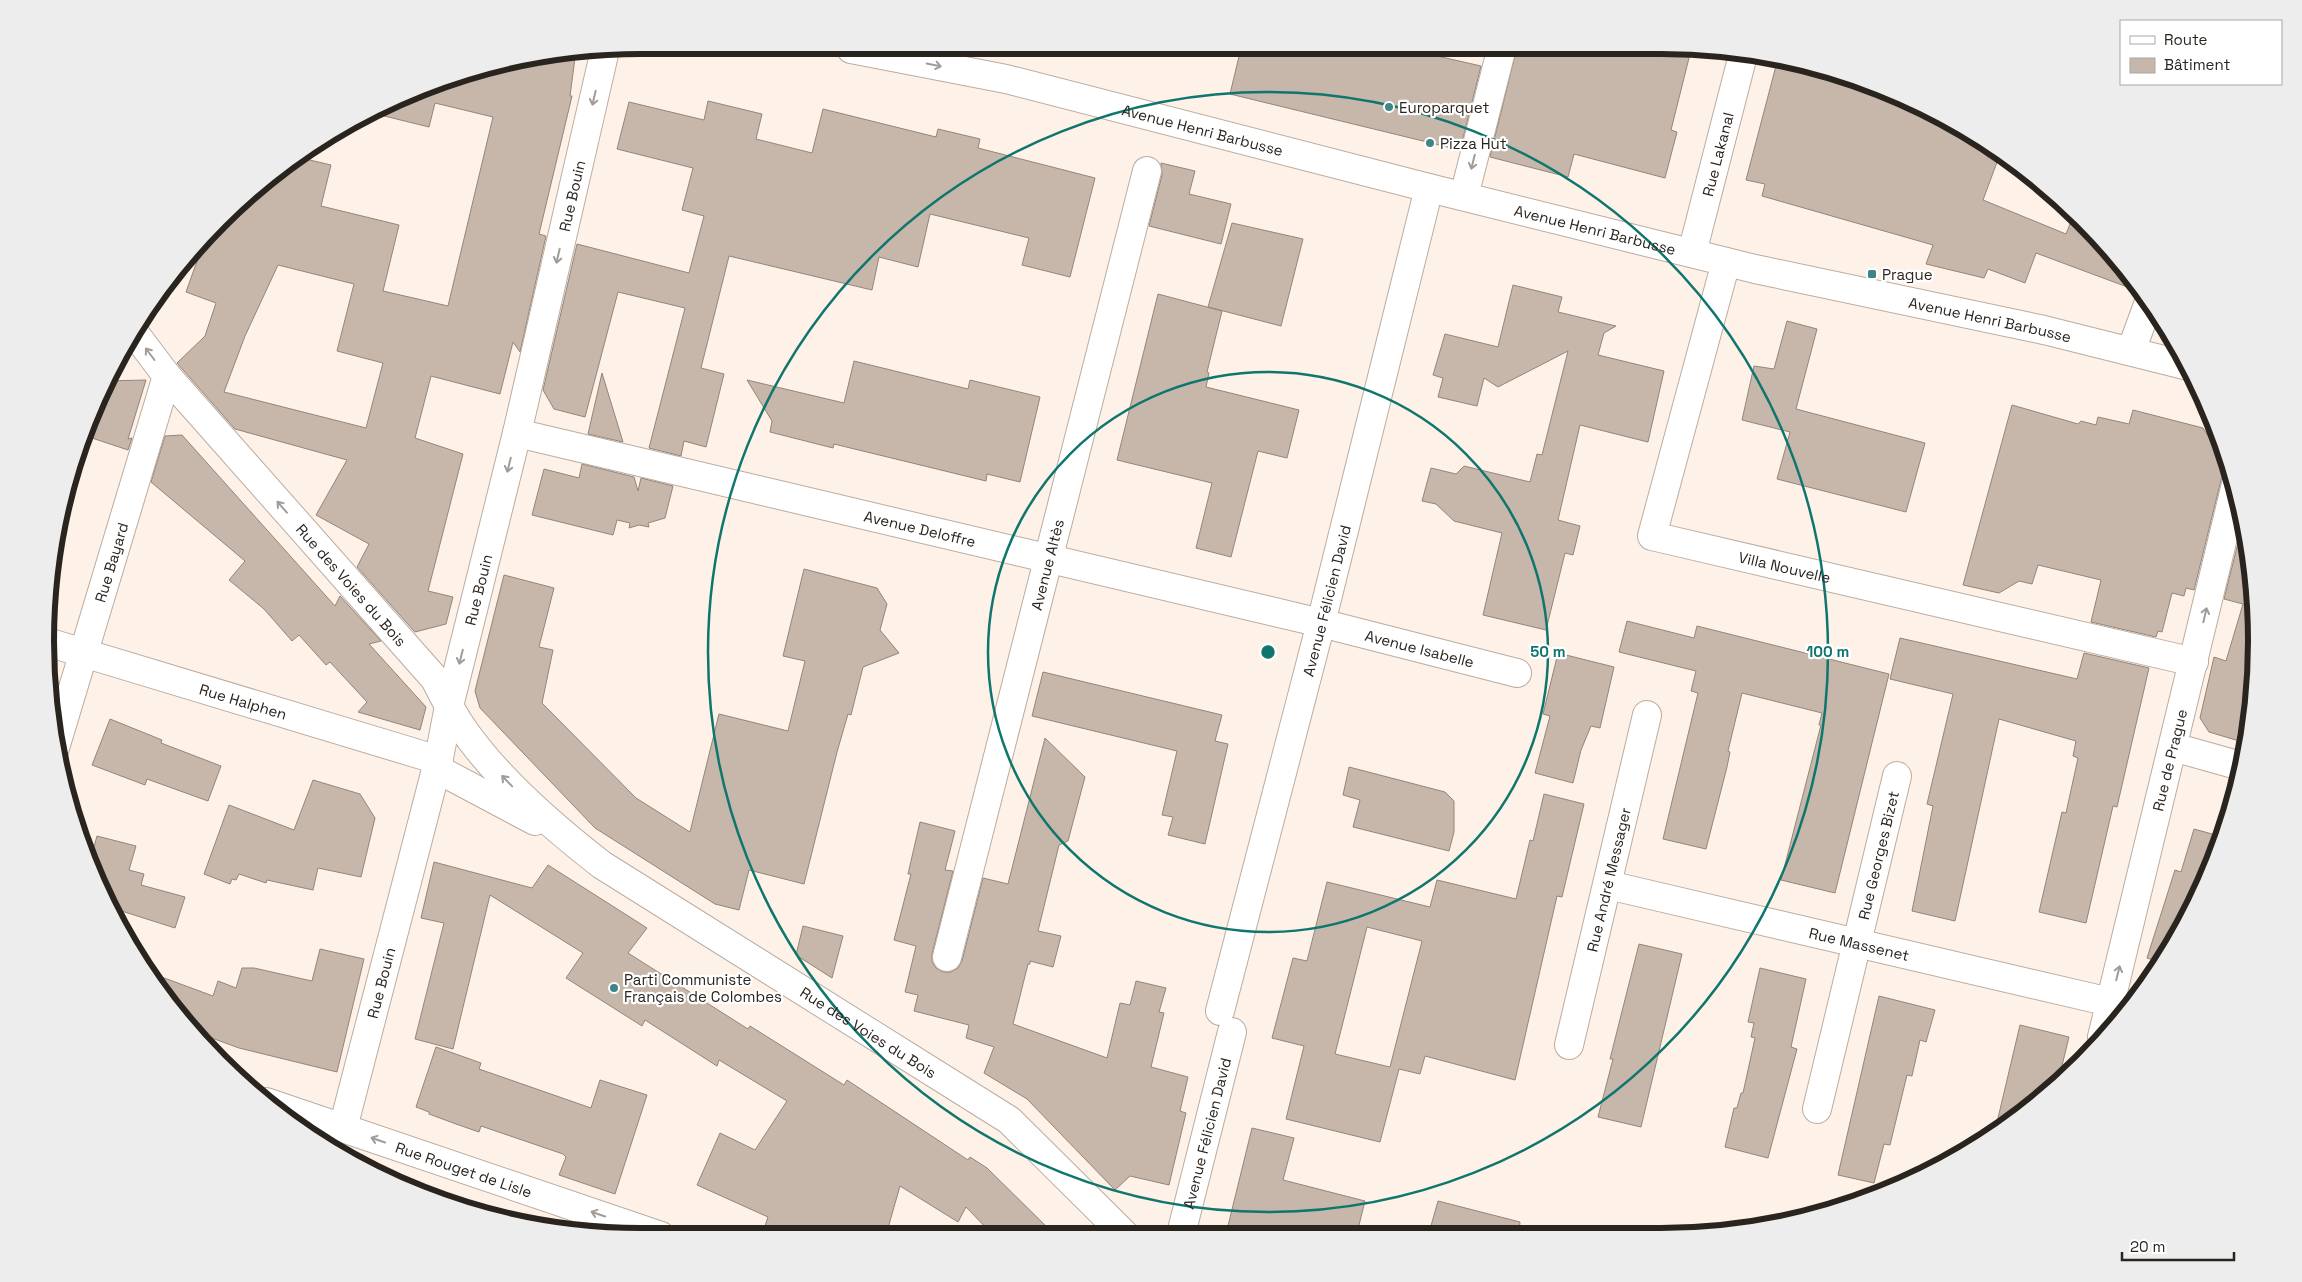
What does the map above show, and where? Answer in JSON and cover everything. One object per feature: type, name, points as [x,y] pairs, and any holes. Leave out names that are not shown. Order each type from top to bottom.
[{"type":"street","name":"Avenue Henri Barbusse","points":[[878,54],[1006,79],[1726,262],[1901,301],[2044,330],[2179,364]]},
{"type":"street","name":"Avenue Henri Barbusse","points":[[962,54],[1006,79]]},
{"type":"street","points":[[1464,196],[1500,54]]},
{"type":"street","name":"Rue Bouin","points":[[343,1128],[438,764],[449,706],[517,434],[604,55]]},
{"type":"street","name":"Rue Lakanal","points":[[1692,253],[1742,60]]},
{"type":"street","name":"Avenue Altès","points":[[947,957],[1146,171]]},
{"type":"street","name":"Avenue Félicien David","points":[[1182,1228],[1226,1022],[1321,623],[1429,188]]},
{"type":"street","name":"Villa Nouvelle","points":[[1726,262],[1652,536],[2194,662]]},
{"type":"street","points":[[2131,351],[2146,311]]},
{"type":"street","name":"Rue des Voies du Bois","points":[[138,338],[167,376],[434,679],[462,727],[505,780],[568,838],[602,865],[1009,1120],[1118,1228]]},
{"type":"street","name":"Rue Bayard","points":[[61,729],[167,376]]},
{"type":"street","name":"Avenue Deloffre","points":[[517,434],[1321,623]]},
{"type":"street","name":"Rue de Prague","points":[[2104,1026],[2231,503]]},
{"type":"street","name":"Avenue Isabelle","points":[[1321,623],[1517,673]]},
{"type":"street","name":"Rue Halphen","points":[[54,644],[425,756],[438,764]]},
{"type":"street","name":"Rue André Messager","points":[[1569,1046],[1648,715]]},
{"type":"street","points":[[2173,748],[2235,764]]},
{"type":"street","name":"Rue des Voies du Bois","points":[[438,764],[568,838]]},
{"type":"street","name":"Rue Georges Bizet","points":[[1817,1109],[1896,776]]},
{"type":"street","name":"Rue Massenet","points":[[1608,885],[2110,1002]]},
{"type":"street","name":"Rue Rouget de Lisle","points":[[287,1109],[637,1228]]},
{"type":"building","points":[[1240,54],[1428,54],[1481,66],[1460,150],[1230,94]]},
{"type":"building","points":[[1515,54],[1690,55],[1671,130],[1677,132],[1665,178],[1574,154],[1568,177],[1490,157]]},
{"type":"building","points":[[575,58],[570,96],[572,96],[539,234],[546,236],[520,352],[513,342],[500,394],[431,376],[415,438],[463,454],[428,591],[453,597],[446,624],[415,632],[357,567],[369,544],[316,515],[347,460],[235,429],[177,363],[205,336],[216,303],[186,292],[200,253],[254,199],[306,159],[331,165],[321,206],[399,225],[383,291],[448,306],[493,117],[435,103],[429,127],[379,115],[416,98],[489,74],[526,65]],"holes":[[[278,265],[354,284],[337,351],[383,363],[366,428],[224,392],[245,336]]]},
{"type":"building","points":[[1776,65],[1813,74],[1886,98],[1955,132],[1987,153],[1998,161],[1983,200],[2066,234],[2071,221],[2103,254],[2130,288],[2036,253],[2025,283],[1988,269],[1984,278],[1926,264],[1933,245],[1762,196],[1765,184],[1746,180]]},
{"type":"building","points":[[708,101],[762,114],[756,139],[812,153],[823,109],[936,137],[938,129],[980,139],[978,148],[1095,178],[1070,277],[1022,265],[1029,238],[930,214],[918,267],[879,257],[872,290],[729,256],[701,368],[724,374],[706,447],[684,441],[681,456],[649,448],[685,308],[618,292],[585,417],[554,409],[543,390],[577,244],[689,273],[704,216],[682,210],[693,168],[617,149],[629,102],[704,120]]},
{"type":"building","points":[[1161,163],[1195,171],[1189,194],[1231,204],[1221,244],[1149,226],[1162,175]]},
{"type":"building","points":[[1232,223],[1303,239],[1281,326],[1208,307]]},
{"type":"building","points":[[1513,285],[1562,297],[1558,312],[1616,326],[1604,333],[1598,355],[1664,371],[1648,442],[1580,425],[1558,520],[1580,526],[1573,555],[1565,553],[1546,630],[1483,615],[1502,533],[1454,521],[1436,504],[1422,501],[1431,468],[1456,474],[1464,466],[1530,482],[1537,454],[1542,455],[1568,351],[1498,387],[1484,378],[1477,406],[1438,397],[1443,378],[1433,375],[1445,334],[1498,347]]},
{"type":"building","points":[[1158,294],[1222,311],[1207,372],[1209,373],[1206,387],[1299,410],[1287,458],[1258,451],[1231,557],[1196,548],[1212,483],[1117,460]]},
{"type":"building","points":[[1787,321],[1817,329],[1796,409],[1925,443],[1906,512],[1777,479],[1790,432],[1742,420],[1754,366],[1774,369]]},
{"type":"building","points":[[854,361],[968,389],[970,380],[1040,397],[1020,482],[987,474],[986,481],[834,444],[833,448],[770,432],[772,421],[747,380],[844,403]]},
{"type":"building","points":[[602,373],[623,442],[588,434]]},
{"type":"building","points":[[146,380],[128,439],[132,438],[128,450],[90,437],[114,381]]},
{"type":"building","points":[[2012,405],[2078,424],[2081,421],[2096,425],[2098,417],[2129,424],[2133,410],[2203,428],[2215,447],[2224,475],[2194,590],[2186,588],[2184,596],[2172,593],[2162,632],[2158,631],[2156,637],[2091,622],[2101,580],[2038,565],[2032,584],[2019,581],[1999,593],[1963,585]]},
{"type":"building","points":[[182,435],[335,606],[340,596],[381,641],[369,644],[426,707],[420,730],[358,712],[367,702],[330,662],[326,665],[299,635],[292,641],[264,609],[229,580],[245,561],[151,482],[165,436]]},
{"type":"building","points":[[582,464],[634,477],[638,491],[641,478],[673,486],[665,518],[648,523],[649,527],[639,525],[629,528],[630,523],[617,520],[613,535],[532,515],[544,469],[579,478]]},
{"type":"building","points":[[2239,539],[2247,603],[2248,641],[2247,679],[2239,741],[2209,732],[2200,718],[2214,657],[2226,661],[2243,604],[2224,599]]},
{"type":"building","points":[[804,569],[877,588],[887,604],[880,630],[899,653],[863,667],[851,715],[848,714],[837,752],[804,884],[749,870],[739,910],[715,904],[595,828],[480,708],[475,691],[504,575],[554,588],[539,647],[553,650],[542,703],[636,798],[690,832],[719,714],[788,731],[805,661],[783,656]]},
{"type":"building","points":[[1627,621],[1694,638],[1697,626],[1889,674],[1835,893],[1781,880],[1821,725],[1819,725],[1822,713],[1742,693],[1728,751],[1730,752],[1727,767],[1706,849],[1663,839],[1698,693],[1691,691],[1696,671],[1619,652]]},
{"type":"building","points":[[1900,638],[2077,679],[2084,653],[2149,668],[2117,807],[2113,806],[2086,923],[2039,912],[2062,812],[2066,813],[2078,758],[2073,756],[2076,741],[1999,719],[1955,921],[1912,911],[1933,806],[1927,804],[1953,694],[1890,679]]},
{"type":"building","points":[[1558,653],[1614,667],[1600,728],[1591,726],[1581,750],[1573,783],[1535,773],[1550,716],[1543,714]]},
{"type":"building","points":[[1043,672],[1222,715],[1215,741],[1228,744],[1205,844],[1168,835],[1173,817],[1162,815],[1177,751],[1032,716]]},
{"type":"building","points":[[110,719],[162,740],[161,743],[221,766],[208,801],[147,779],[145,785],[92,765]]},
{"type":"building","points":[[1045,738],[1085,777],[1068,841],[1059,845],[1038,931],[1061,936],[1053,967],[1030,961],[1013,1024],[1107,1058],[1120,1003],[1130,1005],[1136,981],[1166,988],[1159,1012],[1164,1013],[1151,1067],[1188,1077],[1180,1111],[1186,1113],[1169,1185],[1130,1176],[1115,1190],[1027,1099],[984,1073],[994,1047],[966,1038],[969,1025],[914,1011],[918,995],[905,992],[916,946],[894,940],[911,874],[908,874],[920,822],[955,831],[945,870],[953,871],[932,954],[932,962],[936,968],[943,972],[951,972],[958,968],[962,961],[983,878],[1008,884]]},
{"type":"building","points":[[1349,767],[1445,792],[1454,801],[1454,832],[1449,851],[1353,827],[1360,800],[1343,795]]},
{"type":"building","points":[[313,780],[360,794],[375,818],[361,877],[318,868],[313,890],[267,880],[266,883],[239,874],[236,880],[232,879],[230,884],[204,874],[229,805],[294,830]]},
{"type":"building","points":[[1544,794],[1584,804],[1562,897],[1557,896],[1515,1080],[1425,1056],[1420,1074],[1399,1069],[1380,1142],[1286,1119],[1304,1046],[1272,1038],[1293,958],[1307,961],[1327,882],[1430,907],[1437,880],[1516,899],[1530,840],[1533,841]],"holes":[[[1367,927],[1422,941],[1390,1067],[1335,1054]]]},
{"type":"building","points":[[2194,829],[2215,835],[2204,866],[2170,935],[2153,960],[2147,958],[2175,870],[2181,872]]},
{"type":"building","points":[[97,836],[136,846],[129,870],[144,874],[141,885],[185,897],[175,928],[119,910],[93,851]]},
{"type":"building","points":[[434,862],[532,888],[548,865],[647,928],[628,953],[748,1029],[750,1026],[844,1085],[847,1080],[968,1160],[970,1157],[987,1168],[1048,1228],[986,1228],[966,1207],[958,1222],[900,1186],[888,1228],[764,1228],[768,1217],[697,1185],[720,1133],[755,1150],[787,1101],[719,1060],[717,1066],[645,1020],[642,1026],[566,978],[583,953],[490,895],[453,1049],[415,1039],[444,923],[421,918]]},
{"type":"building","points":[[803,926],[843,936],[832,978],[796,955]]},
{"type":"building","points":[[1639,944],[1682,954],[1641,1127],[1598,1117],[1613,1059],[1610,1059]]},
{"type":"building","points":[[320,949],[364,959],[337,1072],[239,1048],[207,1036],[160,976],[213,996],[218,981],[236,988],[242,968],[254,968],[312,981]]},
{"type":"building","points":[[1760,968],[1806,979],[1791,1047],[1797,1049],[1768,1158],[1725,1147],[1734,1108],[1737,1108],[1741,1093],[1743,1093],[1755,1038],[1751,1037],[1754,1023],[1748,1022]]},
{"type":"building","points":[[1879,996],[1935,1010],[1926,1042],[1920,1040],[1912,1076],[1907,1075],[1890,1145],[1884,1144],[1874,1183],[1838,1175]]},
{"type":"building","points":[[2020,1025],[2069,1037],[2061,1071],[2048,1083],[1997,1122]]},
{"type":"building","points":[[436,1047],[481,1063],[479,1069],[591,1108],[600,1080],[647,1095],[615,1194],[559,1175],[566,1157],[563,1154],[481,1126],[479,1132],[429,1114],[429,1112],[416,1107]]},
{"type":"building","points":[[1252,1128],[1294,1138],[1283,1180],[1365,1201],[1358,1228],[1227,1228]]},
{"type":"building","points":[[1438,1201],[1520,1222],[1519,1228],[1430,1228]]},
{"type":"place","name":"Europarquet","points":[[1389,107]]},
{"type":"place","name":"Pizza Hut","points":[[1430,143]]},
{"type":"place","name":"Prague","points":[[1872,274]]},
{"type":"place","name":"Parti Communiste Français de Colombes","points":[[614,988]]}]
